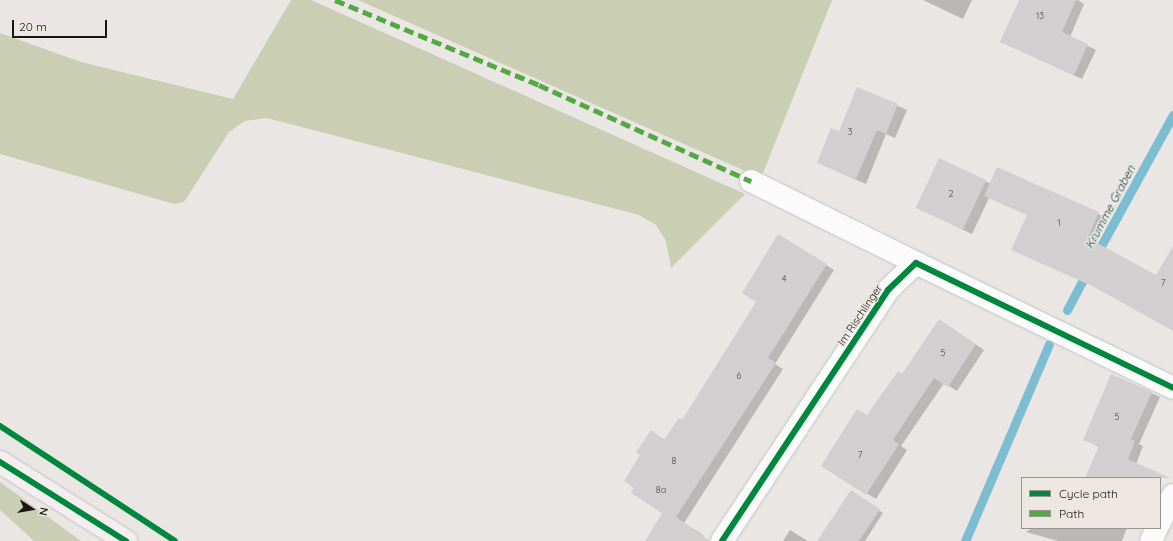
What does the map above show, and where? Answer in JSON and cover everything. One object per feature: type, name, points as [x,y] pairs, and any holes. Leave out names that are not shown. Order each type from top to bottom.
[{"type":"street","points":[[751,181],[1173,388]]},
{"type":"street","name":"Im Rischlinger","points":[[722,541],[888,290],[916,263]]},
{"type":"street","points":[[0,462],[126,541]]},
{"type":"street","points":[[1161,520],[1173,494]]},
{"type":"street","points":[[1151,541],[1157,529]]},
{"type":"green space","points":[[291,0],[311,0],[745,194],[671,268],[666,241],[656,225],[639,215],[267,118],[245,121],[229,132],[184,202],[174,204],[0,154],[0,33],[81,62],[233,99]]},
{"type":"green space","points":[[358,0],[832,0],[761,178]]},
{"type":"green space","points":[[0,482],[81,541],[34,541],[0,510]]},
{"type":"building","points":[[1019,0],[1076,0],[1062,32],[1088,44],[1074,75],[1000,42]]},
{"type":"building","points":[[857,87],[898,104],[886,134],[877,130],[856,179],[817,163],[831,128],[839,131]]},
{"type":"building","points":[[939,158],[986,180],[963,230],[916,208]]},
{"type":"building","points":[[997,167],[1099,212],[1088,238],[1156,275],[1173,246],[1173,331],[1094,287],[1011,250],[1027,215],[984,196]]},
{"type":"building","points":[[778,234],[827,264],[768,358],[776,363],[676,517],[710,541],[645,541],[662,513],[631,493],[634,488],[624,481],[640,455],[636,452],[651,430],[664,440],[679,418],[682,420],[756,302],[742,293]]},
{"type":"building","points":[[939,319],[976,344],[948,387],[934,378],[893,440],[899,444],[866,495],[821,466],[857,409],[867,415],[898,371],[902,374]]},
{"type":"building","points":[[1111,374],[1152,392],[1131,439],[1135,441],[1128,459],[1170,478],[1085,477],[1099,446],[1083,440]]},
{"type":"building","points":[[851,490],[880,509],[859,541],[817,541]]},
{"type":"waterway","name":"Krumme Graben","points":[[1096,255],[1173,115]]},
{"type":"waterway","name":"Krumme Graben","points":[[1067,310],[1087,272]]},
{"type":"waterway","name":"Krumme Graben","points":[[965,541],[1049,344]]},
{"type":"marked path","points":[[335,0],[539,85],[751,181]]},
{"type":"cycle path","points":[[722,541],[888,290],[916,263],[1173,388]]},
{"type":"cycle path","points":[[0,426],[175,541]]},
{"type":"cycle path","points":[[0,462],[126,541]]}]
